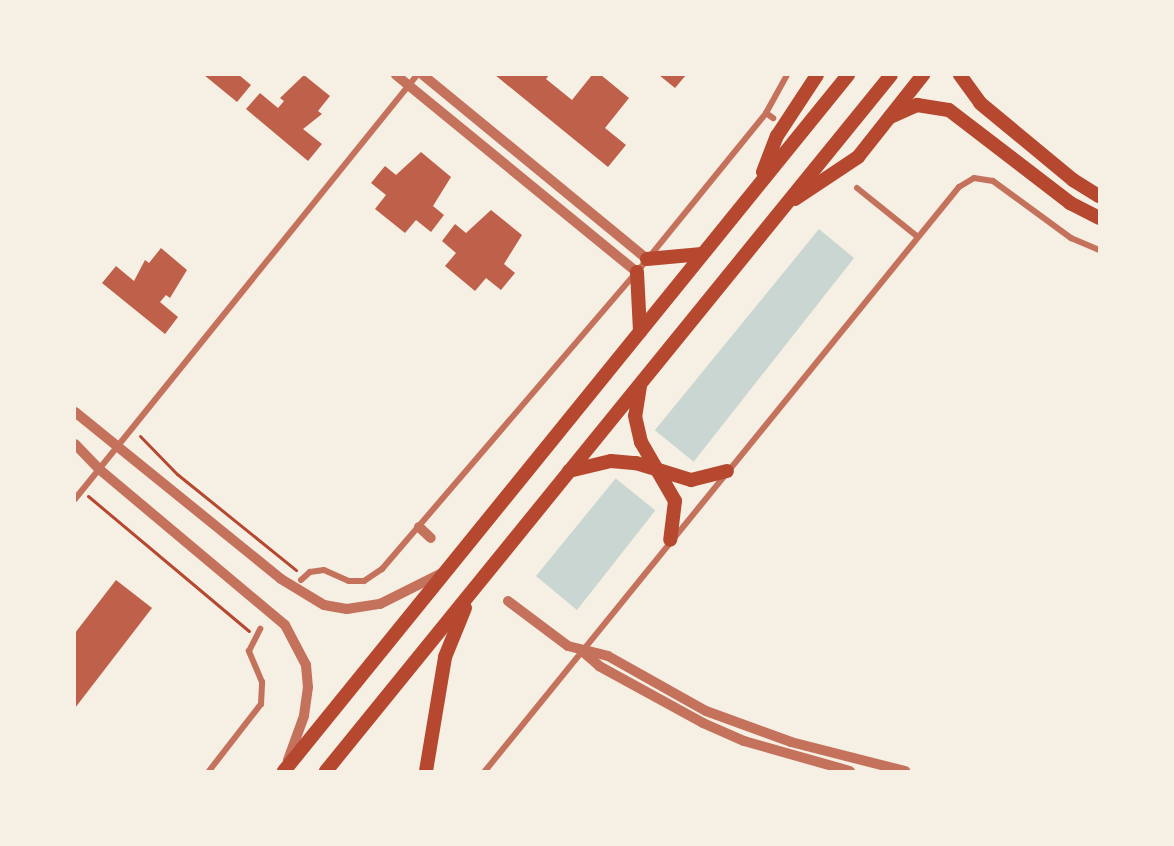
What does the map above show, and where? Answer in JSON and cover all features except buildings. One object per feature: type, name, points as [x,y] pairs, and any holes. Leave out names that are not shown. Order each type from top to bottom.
[{"type":"main road","points":[[758,186],[777,136],[810,75]]},
{"type":"main road","points":[[800,96],[817,75]]},
{"type":"main road","points":[[283,771],[848,75]]},
{"type":"main road","points":[[326,771],[891,75]]},
{"type":"main road","points":[[783,207],[858,157],[923,75]]},
{"type":"main road","points":[[960,75],[980,103],[1073,180],[1099,196]]},
{"type":"main road","points":[[890,117],[917,105],[949,110],[1070,203],[1099,218]]},
{"type":"main road","points":[[647,260],[702,254]]},
{"type":"main road","points":[[637,272],[640,332]]},
{"type":"main road","points":[[640,384],[635,416],[641,442],[675,501],[670,540]]},
{"type":"main road","points":[[569,471],[625,462],[691,480],[727,471]]},
{"type":"main road","points":[[426,771],[445,657],[477,584]]},
{"type":"street","points":[[396,75],[637,272]]},
{"type":"street","points":[[75,499],[417,75]]},
{"type":"street","points":[[423,75],[647,260]]},
{"type":"street","points":[[303,579],[324,570],[349,581],[371,578],[419,528],[647,260],[766,112],[787,75]]},
{"type":"street","points":[[766,112],[773,118]]},
{"type":"street","points":[[485,771],[670,540],[959,187],[974,178],[993,181],[1071,238],[1099,250]]},
{"type":"street","points":[[857,188],[918,237]]},
{"type":"street","points":[[75,412],[281,579],[324,605],[364,609],[399,598],[447,569]]},
{"type":"street","points":[[75,444],[99,470],[285,625],[306,665],[304,717],[283,771]]},
{"type":"street","points":[[419,528],[431,538]]},
{"type":"street","points":[[508,601],[557,639],[581,650],[608,656],[670,692],[749,729],[905,771]]},
{"type":"street","points":[[209,771],[261,705],[262,682],[249,651],[260,629]]},
{"type":"street","points":[[581,650],[599,666],[703,723],[744,741],[850,771]]},
{"type":"path","points":[[132,428],[177,474],[303,579]]},
{"type":"path","points":[[82,491],[255,636]]},
{"type":"shaded area","points":[[819,229],[854,258],[577,610],[536,576]]},
{"type":"pier","points":[[652,428],[695,463],[656,511],[613,476]]}]
